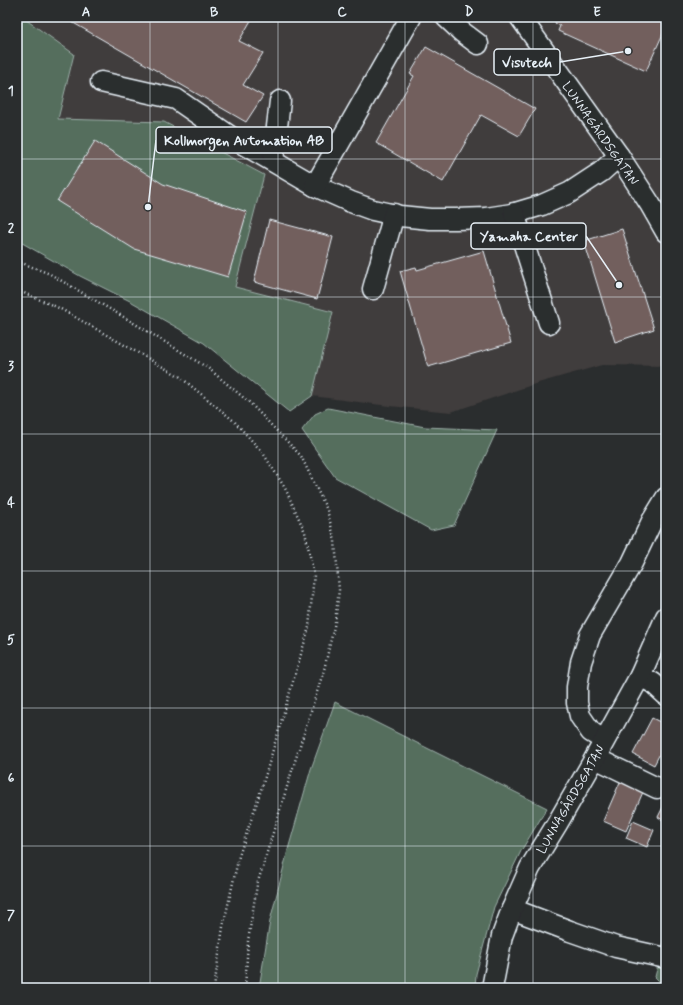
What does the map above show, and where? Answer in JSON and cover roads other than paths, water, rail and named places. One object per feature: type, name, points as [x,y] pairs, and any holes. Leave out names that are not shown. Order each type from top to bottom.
[{"type":"street","points":[[314,186],[411,17]]},
{"type":"street","points":[[446,17],[478,44]]},
{"type":"street","name":"LUNNAGÅRDSGATAN","points":[[520,17],[620,156],[666,232]]},
{"type":"street","points":[[101,82],[176,99],[231,137],[314,186],[373,210],[423,219],[486,218],[514,214],[542,206],[569,193],[601,172],[620,156]]},
{"type":"street","points":[[273,161],[280,101]]},
{"type":"street","points":[[373,289],[394,214]]},
{"type":"street","points":[[514,214],[549,323]]},
{"type":"street","points":[[604,740],[591,732],[580,716],[577,703],[577,687],[581,662],[590,635],[632,563],[652,521],[666,498]]},
{"type":"street","name":"LUNNAGÅRDSGATAN","points":[[492,988],[502,936],[530,868],[561,818],[640,676],[666,616]]},
{"type":"street","points":[[640,676],[653,683],[666,695]]},
{"type":"street","points":[[595,758],[657,788]]},
{"type":"street","points":[[512,909],[616,947],[666,958]]},
{"type":"place","name":"Visutech","points":[[628,51]]},
{"type":"place","name":"Kollmorgen Automation AB","points":[[148,207]]},
{"type":"place","name":"Yamaha Center","points":[[619,285]]}]
